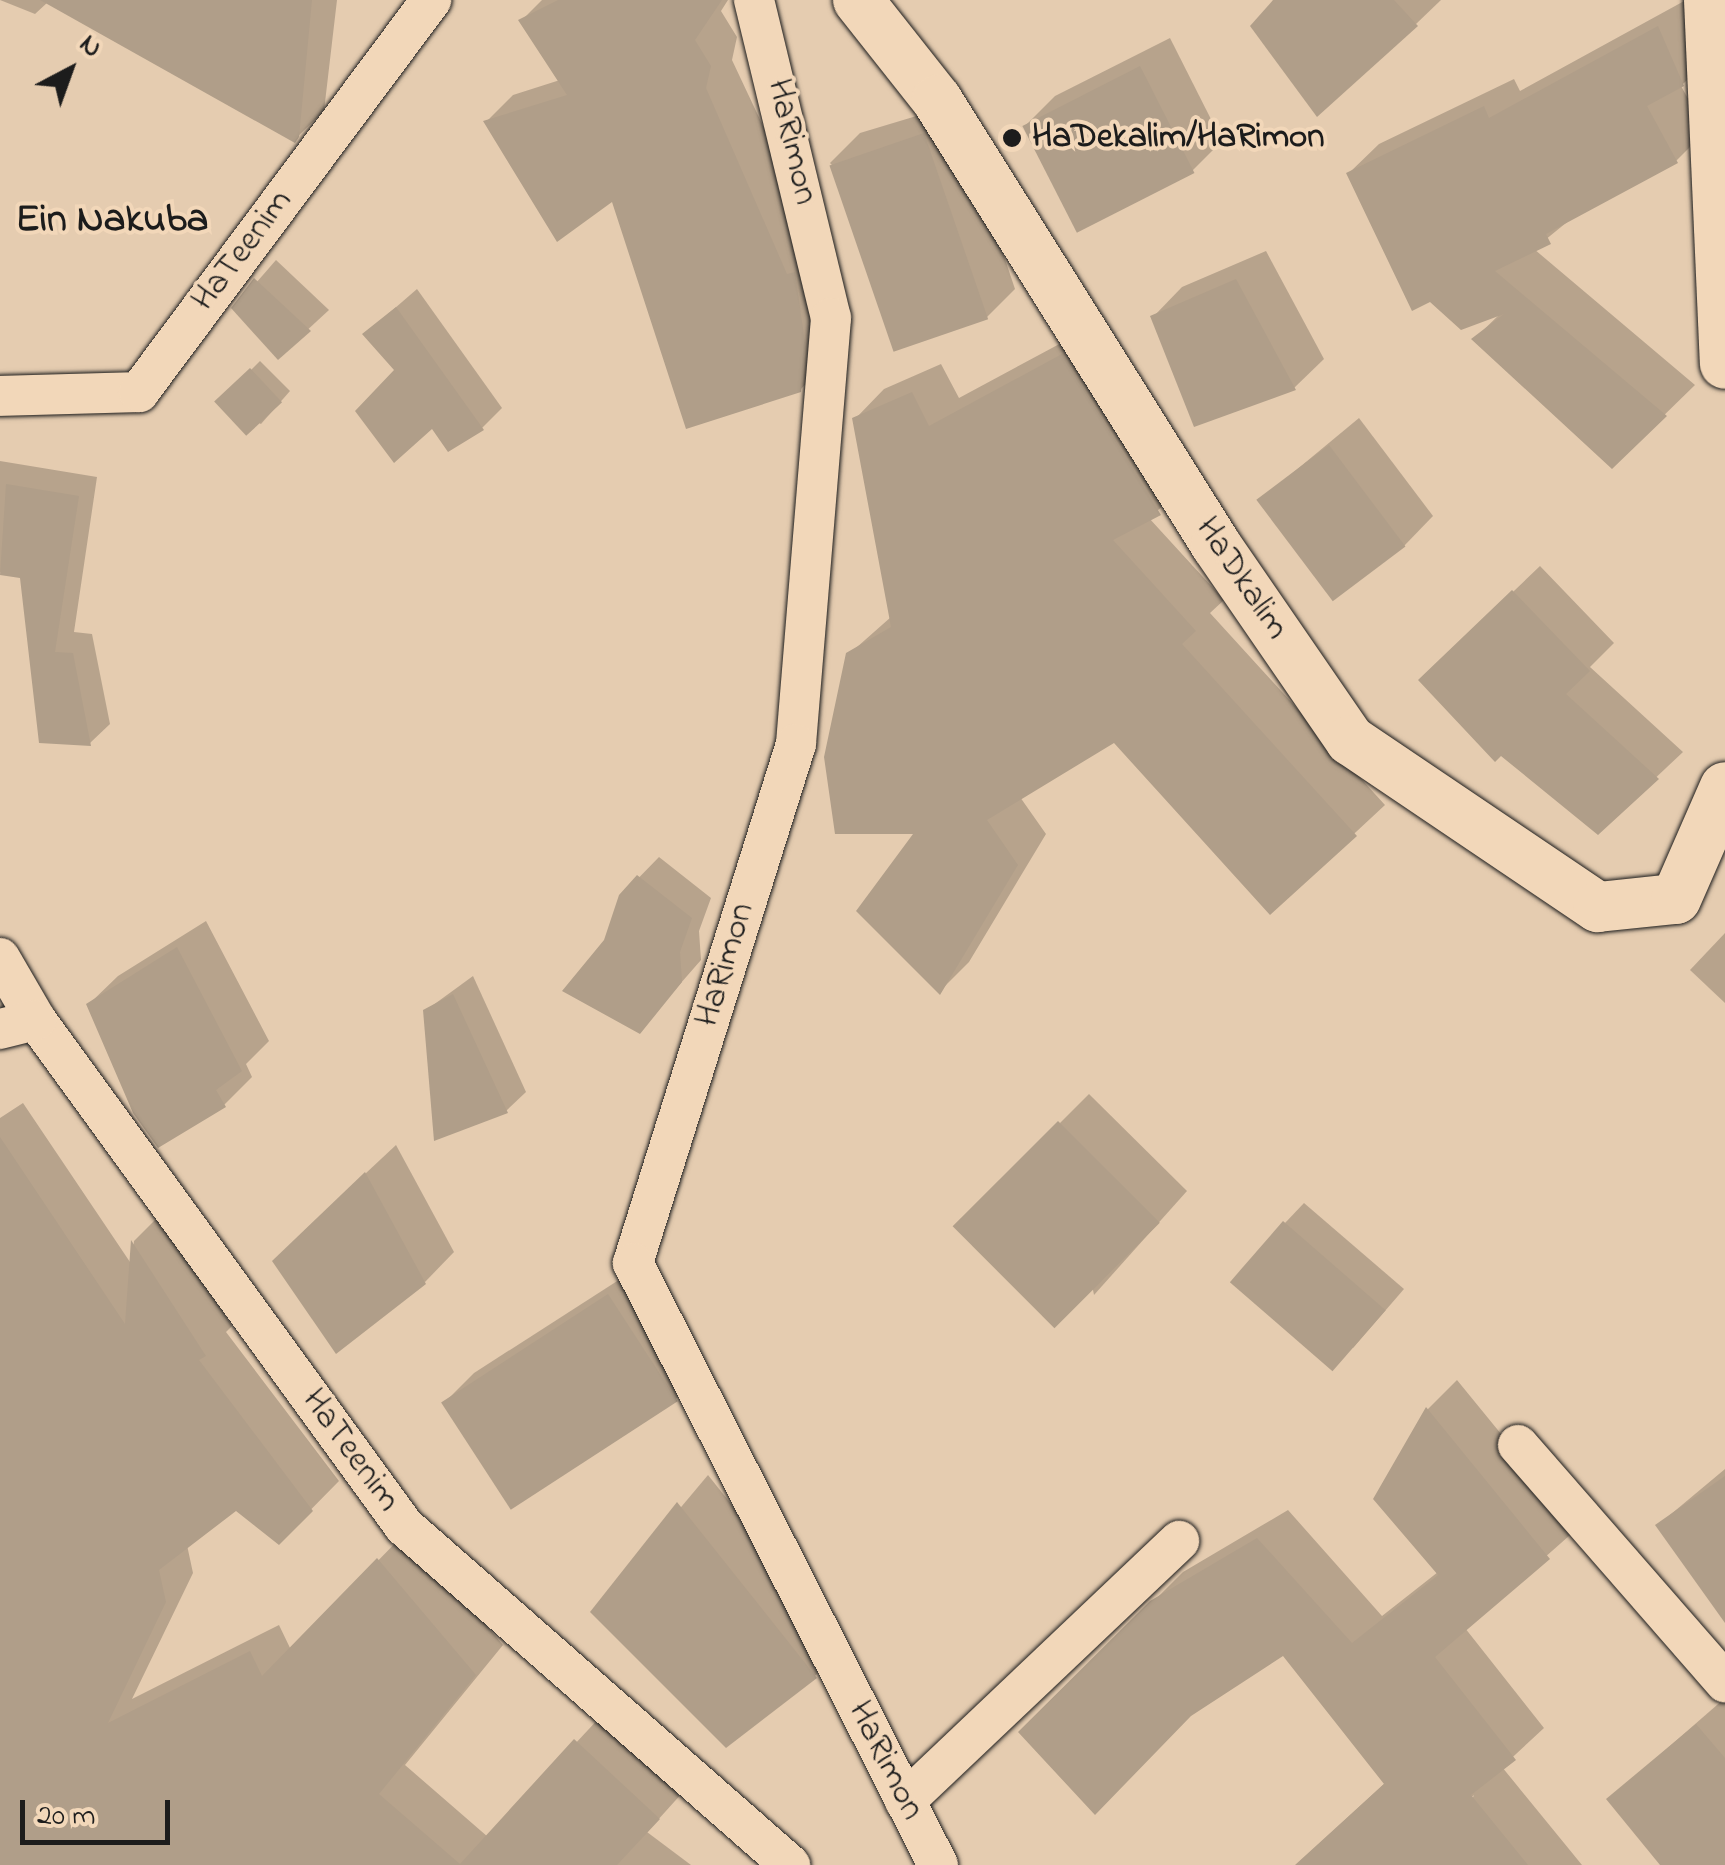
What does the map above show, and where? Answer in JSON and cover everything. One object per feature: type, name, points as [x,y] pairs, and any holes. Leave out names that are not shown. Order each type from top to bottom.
[{"type":"street","name":"HaRimon","points":[[754,0],[830,318],[796,744],[633,1263],[938,1865]]},
{"type":"street","name":"HaDkalim","points":[[858,0],[937,100],[1216,545],[1350,740],[1598,908],[1676,899],[1725,787]]},
{"type":"street","points":[[1708,0],[1725,364]]},
{"type":"street","name":"HaTeenim","points":[[0,396],[139,392],[426,1]]},
{"type":"street","name":"HaTeenim","points":[[0,958],[18,1024],[404,1526],[790,1865]]},
{"type":"street","points":[[1518,1445],[1725,1682]]},
{"type":"street","points":[[905,1800],[1179,1541]]},
{"type":"building","points":[[40,0],[312,0],[299,137],[295,143]]},
{"type":"building","points":[[558,0],[722,0],[695,40],[711,66],[706,88],[787,274],[795,272],[805,343],[801,392],[686,429],[612,202],[557,242],[483,121],[567,95],[518,20]]},
{"type":"building","points":[[1273,0],[1394,0],[1418,26],[1317,117],[1250,26]]},
{"type":"building","points":[[1658,26],[1684,86],[1647,106],[1678,163],[1546,234],[1551,244],[1495,271],[1667,416],[1612,469],[1471,339],[1504,314],[1461,330],[1430,302],[1412,311],[1346,173],[1484,106],[1489,118]]},
{"type":"building","points":[[1140,66],[1194,173],[1077,233],[1022,126]]},
{"type":"building","points":[[924,133],[988,319],[894,352],[829,166]]},
{"type":"building","points":[[254,278],[311,331],[278,360],[231,308]]},
{"type":"building","points":[[1236,279],[1296,390],[1194,427],[1150,316]]},
{"type":"building","points":[[396,307],[484,430],[448,452],[432,429],[394,463],[355,411],[394,370],[362,334]]},
{"type":"building","points":[[1062,354],[1161,515],[1113,540],[1196,631],[1182,644],[1357,836],[1270,915],[1114,743],[987,820],[1018,865],[940,995],[856,911],[913,834],[835,834],[824,757],[846,653],[891,627],[852,418],[912,392],[929,426]]},
{"type":"building","points":[[250,368],[282,402],[246,436],[214,401]]},
{"type":"building","points":[[1329,445],[1405,546],[1333,601],[1256,500]]},
{"type":"building","points":[[6,484],[79,496],[55,652],[73,653],[91,746],[39,743],[20,578],[0,575]]},
{"type":"building","points":[[1512,590],[1590,671],[1566,694],[1659,779],[1598,835],[1501,756],[1495,762],[1418,680]]},
{"type":"building","points":[[637,875],[692,918],[680,952],[682,982],[640,1034],[562,991],[604,940],[619,895]]},
{"type":"building","points":[[177,947],[242,1071],[216,1090],[226,1107],[158,1148],[133,1113],[86,1004]]},
{"type":"building","points":[[453,994],[508,1113],[434,1141],[423,1010]]},
{"type":"building","points":[[1058,1121],[1160,1223],[1054,1328],[953,1226]]},
{"type":"building","points":[[0,1137],[125,1324],[131,1240],[206,1356],[199,1360],[313,1511],[279,1545],[236,1511],[159,1570],[166,1602],[108,1723],[250,1651],[262,1676],[377,1558],[476,1675],[379,1794],[460,1864],[574,1739],[660,1819],[617,1865],[0,1865]]},
{"type":"building","points":[[365,1172],[426,1284],[336,1354],[272,1261]]},
{"type":"building","points":[[1283,1221],[1386,1310],[1332,1371],[1230,1282]]},
{"type":"building","points":[[608,1294],[678,1401],[511,1510],[441,1402]]},
{"type":"building","points":[[1426,1407],[1550,1559],[1435,1657],[1516,1760],[1471,1795],[1528,1865],[1295,1865],[1384,1784],[1283,1656],[1191,1716],[1095,1815],[1018,1732],[1150,1601],[1257,1538],[1352,1643],[1438,1575],[1373,1499]]},
{"type":"building","points":[[1725,1476],[1725,1623],[1655,1525]]},
{"type":"building","points":[[677,1502],[817,1678],[726,1748],[590,1612]]},
{"type":"building","points":[[1696,1724],[1725,1758],[1725,1865],[1660,1865],[1606,1799]]},
{"type":"place","name":"HaDekalim/HaRimon","points":[[1012,138]]},
{"type":"district","name":"Ein Nakuba","points":[[112,221]]}]
